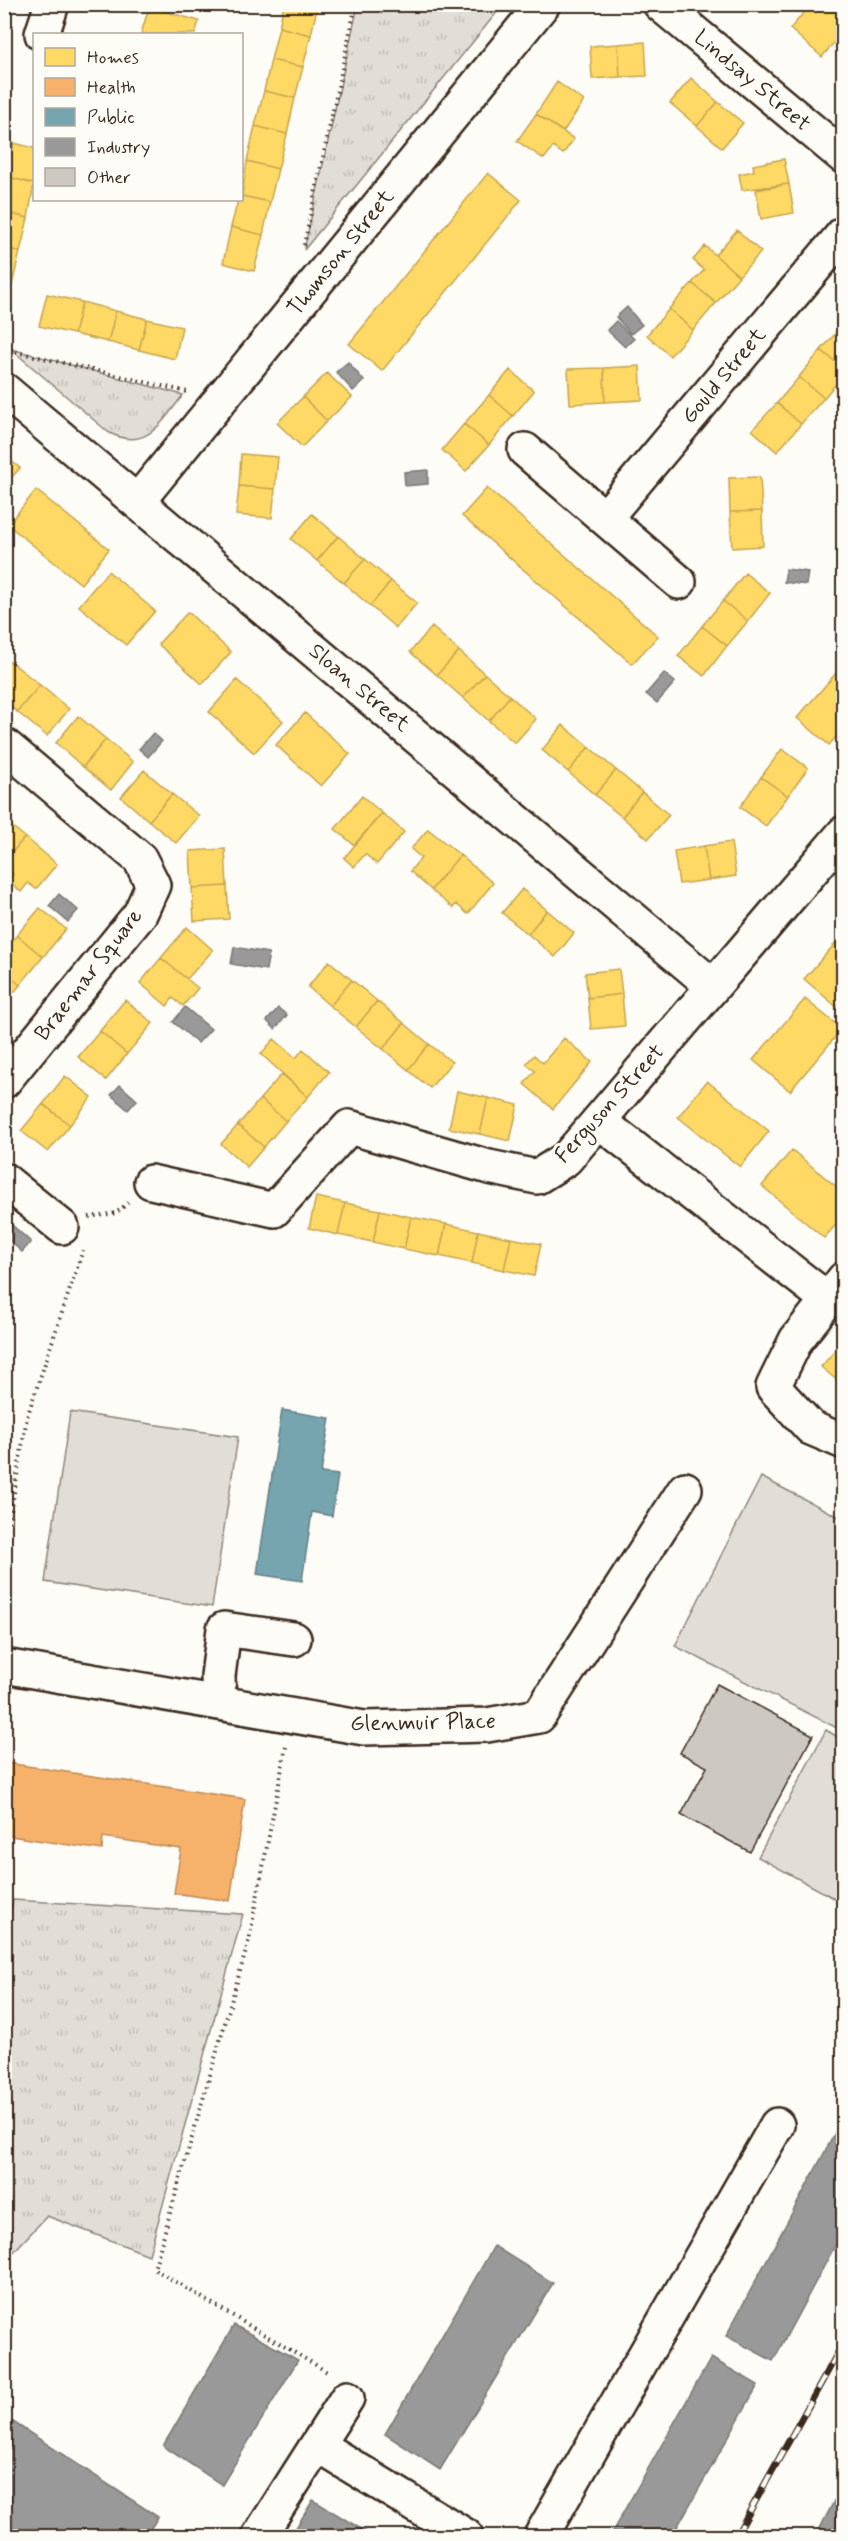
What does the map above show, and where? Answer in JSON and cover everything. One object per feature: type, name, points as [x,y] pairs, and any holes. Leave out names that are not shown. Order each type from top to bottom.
[{"type":"street","points":[[42,33],[51,4]]},
{"type":"street","name":"Thomson Street","points":[[137,502],[543,4]]},
{"type":"street","name":"Lindsay Street","points":[[660,4],[843,156]]},
{"type":"street","name":"Gould Street","points":[[605,518],[843,233]]},
{"type":"street","name":"Sloan Street","points":[[4,390],[712,986]]},
{"type":"street","points":[[525,450],[679,582]]},
{"type":"street","name":"Braemar Square","points":[[4,745],[140,859],[153,885],[140,914],[4,1081]]},
{"type":"street","name":"Ferguson Street","points":[[151,1182],[274,1210],[349,1127],[489,1167],[537,1177],[566,1159],[843,833]]},
{"type":"street","points":[[598,1121],[835,1289],[796,1340],[773,1387],[811,1428],[843,1442]]},
{"type":"street","points":[[4,1180],[79,1234]]},
{"type":"street","name":"Glenmuir Place","points":[[4,1666],[364,1728],[487,1725],[539,1716],[685,1489]]},
{"type":"street","points":[[219,1703],[218,1676],[224,1629],[294,1638]]},
{"type":"street","points":[[541,2536],[777,2125]]},
{"type":"street","points":[[259,2536],[347,2398]]},
{"type":"street","points":[[317,2445],[466,2536]]},
{"type":"path","points":[[311,289],[301,258],[356,4]]},
{"type":"path","points":[[4,349],[196,394],[216,405]]},
{"type":"path","points":[[4,1552],[27,1417],[79,1234],[95,1215],[117,1213],[151,1182]]},
{"type":"path","points":[[79,1234],[95,1215]]},
{"type":"path","points":[[292,1716],[249,1940],[154,2269],[329,2373],[347,2398]]},
{"type":"green space","points":[[358,5],[469,5],[498,11],[304,250]]},
{"type":"green space","points":[[11,349],[183,395],[152,431],[143,437],[121,438],[108,432]]},
{"type":"green space","points":[[70,1412],[238,1437],[212,1607],[45,1582]]},
{"type":"green space","points":[[761,1477],[843,1519],[843,1731],[675,1646]]},
{"type":"green space","points":[[826,1730],[843,1740],[843,1903],[758,1857]]},
{"type":"green space","points":[[13,1900],[243,1914],[149,2255],[47,2216],[5,2261],[4,1949]]},
{"type":"building: Homes","points":[[284,4],[318,4],[311,35],[279,27]]},
{"type":"building: Homes","points":[[811,4],[844,4],[844,31],[822,57],[790,29]]},
{"type":"building: Homes","points":[[149,7],[199,21],[195,33],[141,33]]},
{"type":"building: Homes","points":[[279,27],[311,35],[303,67],[271,60]]},
{"type":"building: Homes","points":[[645,42],[647,76],[620,77],[618,44]]},
{"type":"building: Homes","points":[[618,44],[620,77],[592,79],[590,46]]},
{"type":"building: Homes","points":[[271,60],[303,67],[295,98],[264,91]]},
{"type":"building: Homes","points":[[691,78],[718,102],[697,126],[670,103]]},
{"type":"building: Homes","points":[[557,82],[584,101],[563,132],[536,114]]},
{"type":"building: Homes","points":[[264,91],[295,98],[287,134],[255,126]]},
{"type":"building: Homes","points":[[718,102],[743,123],[722,148],[697,126]]},
{"type":"building: Homes","points":[[536,114],[574,139],[563,154],[553,147],[544,159],[517,141]]},
{"type":"building: Homes","points":[[255,126],[287,134],[278,169],[247,161]]},
{"type":"building: Homes","points":[[14,143],[33,148],[33,184],[5,176]]},
{"type":"building: Homes","points":[[784,159],[789,184],[742,190],[739,174],[754,171],[753,165]]},
{"type":"building: Homes","points":[[247,161],[278,169],[270,202],[243,196]]},
{"type":"building: Homes","points":[[488,173],[521,200],[382,371],[349,344]]},
{"type":"building: Homes","points":[[5,176],[33,184],[28,218],[4,212]]},
{"type":"building: Homes","points":[[789,184],[794,213],[761,219],[756,190]]},
{"type":"building: Homes","points":[[243,196],[270,202],[263,235],[231,227],[238,201],[243,201]]},
{"type":"building: Homes","points":[[4,212],[28,218],[20,252],[4,248]]},
{"type":"building: Homes","points":[[231,227],[263,235],[254,271],[223,263]]},
{"type":"building: Homes","points":[[737,230],[761,252],[739,276],[715,255]]},
{"type":"building: Homes","points":[[705,246],[739,276],[716,303],[692,283],[704,270],[693,260]]},
{"type":"building: Homes","points":[[4,248],[20,252],[12,285],[4,284]]},
{"type":"building: Homes","points":[[692,283],[716,303],[693,330],[669,309]]},
{"type":"building: Homes","points":[[47,294],[82,302],[74,334],[39,326]]},
{"type":"building: Homes","points":[[82,302],[116,311],[108,342],[74,334]]},
{"type":"building: Homes","points":[[669,309],[693,330],[670,356],[647,335]]},
{"type":"building: Homes","points":[[116,311],[147,319],[139,350],[108,342]]},
{"type":"building: Homes","points":[[147,319],[182,327],[175,359],[139,350]]},
{"type":"building: Homes","points":[[842,326],[844,327],[844,369],[821,350]]},
{"type":"building: Homes","points":[[821,350],[844,369],[844,374],[824,398],[799,377]]},
{"type":"building: Homes","points":[[640,366],[642,400],[605,402],[604,368]]},
{"type":"building: Homes","points":[[604,368],[605,402],[570,404],[568,369]]},
{"type":"building: Homes","points":[[510,370],[534,391],[513,416],[489,395]]},
{"type":"building: Homes","points":[[327,373],[352,397],[327,421],[303,397]]},
{"type":"building: Homes","points":[[799,377],[824,398],[801,424],[777,403]]},
{"type":"building: Homes","points":[[489,395],[513,416],[489,445],[464,424]]},
{"type":"building: Homes","points":[[303,397],[327,421],[302,447],[277,423]]},
{"type":"building: Homes","points":[[777,403],[801,424],[777,452],[752,430]]},
{"type":"building: Homes","points":[[464,424],[489,445],[466,471],[442,450]]},
{"type":"building: Homes","points":[[241,454],[278,457],[275,489],[239,486]]},
{"type":"building: Homes","points":[[4,455],[20,468],[4,486]]},
{"type":"building: Homes","points":[[760,477],[762,511],[730,512],[729,478]]},
{"type":"building: Homes","points":[[239,486],[275,489],[272,518],[236,515]]},
{"type":"building: Homes","points":[[487,488],[658,636],[632,664],[462,516]]},
{"type":"building: Homes","points":[[36,490],[109,549],[81,584],[8,525]]},
{"type":"building: Homes","points":[[762,511],[763,546],[732,548],[730,512]]},
{"type":"building: Homes","points":[[312,514],[338,536],[317,561],[291,539]]},
{"type":"building: Homes","points":[[338,536],[365,559],[344,583],[317,561]]},
{"type":"building: Homes","points":[[365,559],[391,581],[370,606],[344,583]]},
{"type":"building: Homes","points":[[108,571],[155,611],[126,645],[79,606]]},
{"type":"building: Homes","points":[[745,573],[770,593],[748,621],[723,601]]},
{"type":"building: Homes","points":[[391,581],[417,603],[396,628],[370,606]]},
{"type":"building: Homes","points":[[723,601],[748,621],[727,646],[702,626]]},
{"type":"building: Homes","points":[[188,612],[231,652],[202,684],[158,644]]},
{"type":"building: Homes","points":[[702,626],[727,646],[704,676],[678,656]]},
{"type":"building: Homes","points":[[432,627],[459,651],[437,675],[410,652]]},
{"type":"building: Homes","points":[[459,651],[485,674],[463,698],[437,675]]},
{"type":"building: Homes","points":[[10,661],[40,685],[17,712],[4,701],[4,668]]},
{"type":"building: Homes","points":[[844,664],[844,728],[829,745],[797,718]]},
{"type":"building: Homes","points":[[485,674],[510,696],[489,721],[463,698]]},
{"type":"building: Homes","points":[[237,680],[283,721],[254,753],[209,712]]},
{"type":"building: Homes","points":[[40,685],[69,709],[47,736],[17,712]]},
{"type":"building: Homes","points":[[510,696],[536,719],[515,743],[489,721]]},
{"type":"building: Homes","points":[[305,713],[350,754],[321,786],[276,745]]},
{"type":"building: Homes","points":[[78,716],[106,739],[83,767],[56,743]]},
{"type":"building: Homes","points":[[563,725],[589,747],[568,772],[542,750]]},
{"type":"building: Homes","points":[[106,739],[133,762],[111,790],[83,767]]},
{"type":"building: Homes","points":[[589,747],[616,770],[595,795],[568,772]]},
{"type":"building: Homes","points":[[782,749],[808,768],[788,796],[761,777]]},
{"type":"building: Homes","points":[[144,770],[172,794],[149,821],[121,797]]},
{"type":"building: Homes","points":[[616,770],[642,792],[622,817],[595,795]]},
{"type":"building: Homes","points":[[761,777],[788,796],[766,826],[740,807]]},
{"type":"building: Homes","points":[[642,792],[669,815],[648,839],[622,817]]},
{"type":"building: Homes","points":[[172,794],[199,816],[176,843],[149,821]]},
{"type":"building: Homes","points":[[362,796],[382,813],[354,845],[335,829]]},
{"type":"building: Homes","points":[[382,813],[404,832],[377,864],[365,854],[354,867],[344,858]]},
{"type":"building: Homes","points":[[4,820],[25,837],[4,862]]},
{"type":"building: Homes","points":[[428,829],[460,855],[431,890],[410,871],[421,858],[411,849]]},
{"type":"building: Homes","points":[[25,837],[57,864],[36,889],[28,883],[21,892],[7,880],[13,874],[4,867],[4,862]]},
{"type":"building: Homes","points":[[731,842],[736,876],[709,880],[704,846]]},
{"type":"building: Homes","points":[[704,846],[709,880],[679,884],[674,851]]},
{"type":"building: Homes","points":[[225,849],[227,886],[192,888],[190,851]]},
{"type":"building: Homes","points":[[460,855],[493,883],[468,914],[456,904],[453,908],[431,890]]},
{"type":"building: Homes","points":[[227,886],[229,919],[194,921],[192,888]]},
{"type":"building: Homes","points":[[522,889],[547,910],[528,934],[502,913]]},
{"type":"building: Homes","points":[[40,908],[66,929],[43,957],[17,935]]},
{"type":"building: Homes","points":[[547,910],[574,933],[555,957],[528,934]]},
{"type":"building: Homes","points":[[187,927],[213,950],[187,979],[161,958]]},
{"type":"building: Homes","points":[[17,935],[43,957],[20,985],[4,971],[4,951]]},
{"type":"building: Homes","points":[[842,936],[844,1002],[838,1008],[804,979]]},
{"type":"building: Homes","points":[[161,958],[198,988],[183,1006],[173,998],[167,1006],[140,983]]},
{"type":"building: Homes","points":[[329,961],[352,980],[330,1006],[308,987]]},
{"type":"building: Homes","points":[[619,969],[622,994],[588,998],[585,973]]},
{"type":"building: Homes","points":[[4,971],[20,985],[4,1004]]},
{"type":"building: Homes","points":[[352,980],[377,1001],[356,1027],[330,1006]]},
{"type":"building: Homes","points":[[622,994],[625,1026],[591,1029],[588,998]]},
{"type":"building: Homes","points":[[805,999],[842,1029],[790,1091],[753,1060]]},
{"type":"building: Homes","points":[[125,1000],[153,1023],[127,1054],[100,1031]]},
{"type":"building: Homes","points":[[377,1001],[404,1023],[383,1049],[356,1027]]},
{"type":"building: Homes","points":[[404,1023],[429,1044],[408,1070],[383,1049]]},
{"type":"building: Homes","points":[[100,1031],[127,1054],[106,1080],[78,1057]]},
{"type":"building: Homes","points":[[564,1038],[592,1062],[553,1109],[524,1084],[535,1071],[526,1064],[534,1055],[543,1063]]},
{"type":"building: Homes","points":[[274,1039],[296,1058],[303,1049],[329,1072],[308,1097],[261,1054]]},
{"type":"building: Homes","points":[[429,1044],[452,1062],[430,1088],[408,1070]]},
{"type":"building: Homes","points":[[282,1074],[308,1097],[286,1121],[260,1099]]},
{"type":"building: Homes","points":[[65,1076],[92,1097],[70,1125],[43,1104]]},
{"type":"building: Homes","points":[[707,1081],[769,1131],[740,1167],[678,1117]]},
{"type":"building: Homes","points":[[457,1091],[488,1098],[480,1134],[449,1128]]},
{"type":"building: Homes","points":[[488,1098],[518,1105],[510,1141],[480,1134]]},
{"type":"building: Homes","points":[[260,1099],[286,1121],[264,1147],[238,1125]]},
{"type":"building: Homes","points":[[43,1104],[70,1125],[48,1152],[21,1131]]},
{"type":"building: Homes","points":[[238,1125],[264,1147],[247,1167],[221,1144]]},
{"type":"building: Homes","points":[[792,1150],[844,1193],[844,1216],[824,1238],[762,1186]]},
{"type":"building: Homes","points":[[316,1197],[345,1203],[338,1235],[309,1228]]},
{"type":"building: Homes","points":[[345,1203],[380,1210],[373,1242],[338,1235]]},
{"type":"building: Homes","points":[[380,1210],[411,1217],[404,1249],[373,1242]]},
{"type":"building: Homes","points":[[411,1217],[446,1224],[439,1256],[404,1249]]},
{"type":"building: Homes","points":[[446,1224],[478,1231],[472,1263],[439,1256]]},
{"type":"building: Homes","points":[[478,1231],[511,1238],[504,1270],[472,1263]]},
{"type":"building: Homes","points":[[511,1238],[541,1244],[534,1276],[504,1270]]},
{"type":"building: Homes","points":[[844,1340],[844,1386],[821,1367]]},
{"type":"building: Health","points":[[7,1763],[245,1799],[230,1901],[174,1893],[181,1849],[103,1837],[102,1850],[4,1835],[4,1780]]},
{"type":"building: Public","points":[[282,1410],[330,1418],[321,1473],[338,1475],[332,1516],[312,1512],[302,1581],[257,1574]]},
{"type":"building: Industry","points":[[627,307],[642,325],[631,334],[616,317]]},
{"type":"building: Industry","points":[[616,321],[634,339],[625,347],[607,330]]},
{"type":"building: Industry","points":[[348,362],[364,381],[353,391],[336,372]]},
{"type":"building: Industry","points":[[428,470],[428,484],[405,486],[404,472]]},
{"type":"building: Industry","points":[[786,569],[808,572],[806,585],[784,582]]},
{"type":"building: Industry","points":[[664,673],[675,682],[657,703],[646,694]]},
{"type":"building: Industry","points":[[153,733],[162,741],[148,757],[139,749]]},
{"type":"building: Industry","points":[[59,894],[78,910],[68,922],[49,906]]},
{"type":"building: Industry","points":[[234,947],[269,953],[266,970],[231,964]]},
{"type":"building: Industry","points":[[185,1007],[211,1029],[198,1043],[173,1022]]},
{"type":"building: Industry","points":[[278,1008],[287,1015],[275,1029],[267,1021]]},
{"type":"building: Industry","points":[[120,1085],[137,1100],[128,1110],[111,1095]]},
{"type":"building: Industry","points":[[11,1224],[31,1242],[22,1252],[4,1236],[4,1232]]},
{"type":"building: Industry","points":[[844,2116],[844,2229],[773,2361],[726,2336]]},
{"type":"building: Industry","points":[[494,2246],[553,2283],[440,2470],[385,2434]]},
{"type":"building: Industry","points":[[234,2325],[298,2360],[222,2485],[163,2446]]},
{"type":"building: Industry","points":[[711,2358],[758,2385],[672,2536],[619,2536],[612,2532]]},
{"type":"building: Industry","points":[[4,2416],[158,2517],[146,2536],[4,2536]]},
{"type":"building: Industry","points":[[313,2500],[373,2536],[291,2536]]},
{"type":"building: Industry","points":[[834,2501],[844,2505],[844,2536],[816,2536]]},
{"type":"building: Other","points":[[717,1684],[813,1735],[750,1852],[681,1815],[707,1767],[680,1753]]},
{"type":"railway","points":[[736,2536],[844,2342]]}]
